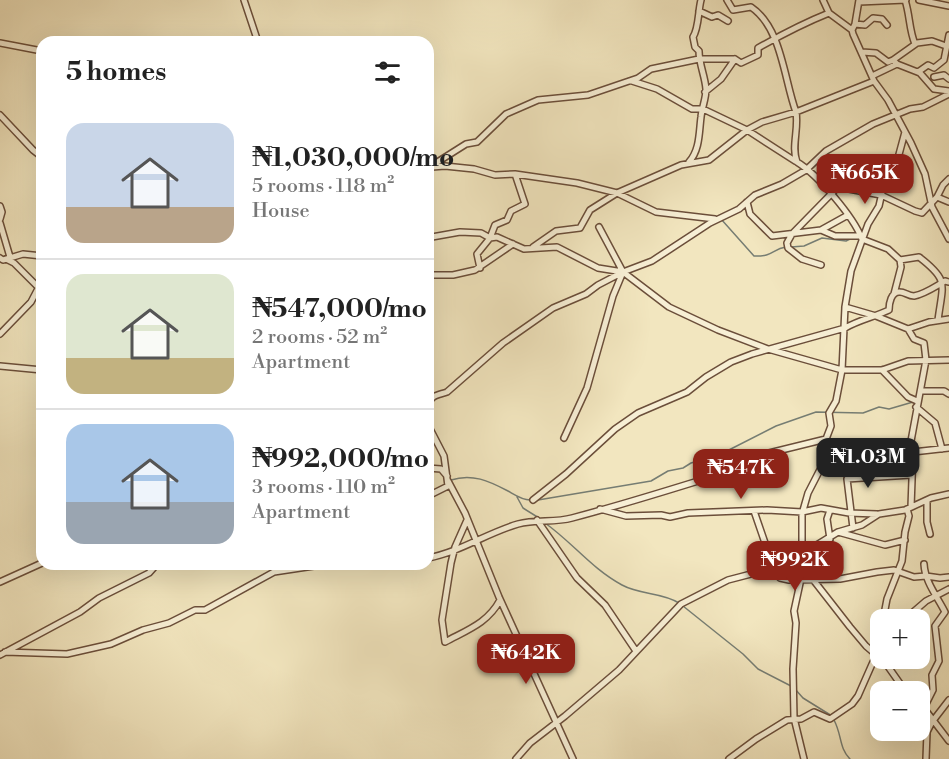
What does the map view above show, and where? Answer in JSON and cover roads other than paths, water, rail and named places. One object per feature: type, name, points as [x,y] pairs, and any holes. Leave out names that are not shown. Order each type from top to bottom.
[{"type":"street","points":[[244,0],[256,36]]},
{"type":"street","points":[[688,163],[694,156],[699,140],[705,92],[699,51],[695,47],[693,37],[696,32],[701,0]]},
{"type":"street","points":[[727,0],[734,10],[751,7],[759,12],[775,40],[798,124],[794,149],[795,161]]},
{"type":"street","points":[[823,0],[829,14],[853,27],[865,25],[873,18],[882,20],[887,25]]},
{"type":"street","points":[[915,44],[906,0],[859,1],[853,27],[862,52],[873,79],[896,115],[925,174],[931,204],[949,239]]},
{"type":"street","points":[[919,0],[949,3]]},
{"type":"street","points":[[699,11],[712,17],[718,15],[728,21]]},
{"type":"street","points":[[434,165],[466,144],[477,142],[506,114],[538,100],[588,95],[632,81],[651,69],[699,59],[735,58],[741,63],[758,55],[758,48],[802,24],[829,14]]},
{"type":"street","points":[[918,72],[928,65],[934,68],[944,60],[949,35]]},
{"type":"street","points":[[532,248],[556,231],[580,228],[590,210],[617,193],[688,163],[710,160],[747,130],[762,122],[796,112],[873,79],[915,44],[932,41],[946,46]]},
{"type":"street","points":[[0,43],[36,50]]},
{"type":"street","points":[[862,52],[876,53],[888,62],[895,62],[918,72],[934,89],[948,92]]},
{"type":"street","points":[[705,92],[721,79],[735,58]]},
{"type":"street","points":[[934,77],[944,75],[948,79],[948,92]]},
{"type":"street","points":[[632,81],[657,89],[692,109],[703,109],[747,130],[807,169],[848,215],[861,238]]},
{"type":"street","points":[[434,396],[447,392],[501,344],[554,308],[586,294],[623,272],[652,261],[717,219],[739,209],[755,195],[782,184],[807,169],[826,151],[873,124],[910,109],[923,107],[948,92]]},
{"type":"street","points":[[0,115],[36,152]]},
{"type":"street","points":[[870,649],[813,579],[802,544],[802,512],[808,493],[826,458],[826,439],[831,426],[829,413],[836,401],[842,370],[845,307],[851,271],[861,238],[879,206],[886,175],[898,158],[905,132]]},
{"type":"street","points":[[434,167],[445,166],[474,169],[495,175],[515,174],[577,183],[617,193],[656,212],[708,220],[717,219]]},
{"type":"street","points":[[480,267],[477,254],[490,238],[495,225],[507,220],[511,211],[525,204],[515,174]]},
{"type":"street","points":[[821,265],[802,259],[788,248],[787,243],[792,234],[839,187],[875,196],[881,195],[921,213],[937,197],[943,185],[949,180]]},
{"type":"street","points":[[937,197],[949,202]]},
{"type":"street","points":[[747,202],[750,214],[772,236],[821,230],[848,215]]},
{"type":"street","points":[[0,206],[2,212],[0,219]]},
{"type":"street","points":[[0,223],[5,258]]},
{"type":"street","points":[[598,227],[623,272],[669,307],[718,330],[768,349],[842,370],[882,370],[908,361],[949,360]]},
{"type":"street","points":[[533,500],[638,412],[687,392],[731,362],[844,328],[857,320],[876,316],[889,310],[901,267],[900,260],[888,249],[861,238],[835,236],[821,230]]},
{"type":"street","points":[[434,237],[458,232],[481,233],[490,238],[497,237],[521,248],[557,247],[597,268],[623,272]]},
{"type":"street","points":[[434,275],[453,275],[480,267],[513,244]]},
{"type":"street","points":[[5,258],[23,254],[36,255]]},
{"type":"street","points":[[900,260],[919,257],[940,272],[947,281]]},
{"type":"street","points":[[5,258],[14,263],[36,286]]},
{"type":"street","points":[[564,438],[587,388],[613,296],[623,272]]},
{"type":"street","points":[[894,294],[900,292],[912,296],[947,281]]},
{"type":"street","points":[[938,320],[947,281]]},
{"type":"street","points":[[0,334],[36,295]]},
{"type":"street","points":[[845,307],[908,329],[914,339],[924,343],[926,360],[910,441],[913,452],[909,516],[904,532],[902,561],[887,599],[886,609]]},
{"type":"street","points":[[908,329],[949,319]]},
{"type":"street","points":[[0,366],[36,369]]},
{"type":"street","points":[[882,370],[935,423],[942,449]]},
{"type":"street","points":[[921,391],[944,391],[949,394]]},
{"type":"street","points":[[434,437],[444,456],[448,486],[434,493]]},
{"type":"street","points":[[434,556],[454,551],[499,530],[521,523],[570,519],[727,472],[734,466],[765,454],[826,439]]},
{"type":"street","points":[[913,452],[949,448]]},
{"type":"street","points":[[434,468],[441,469],[467,520],[500,600],[573,759]]},
{"type":"street","points":[[853,528],[847,478],[911,475]]},
{"type":"street","points":[[600,509],[626,516],[670,517],[705,512],[767,510],[802,512],[821,508],[879,514],[909,508],[949,494]]},
{"type":"street","points":[[927,501],[927,522],[930,534]]},
{"type":"street","points":[[830,510],[827,519],[830,539]]},
{"type":"street","points":[[754,511],[774,568],[780,578],[840,579],[877,572],[898,572],[914,577],[949,577]]},
{"type":"street","points":[[804,759],[794,718],[793,669],[796,622],[794,611],[807,551],[838,532],[862,525],[879,514]]},
{"type":"street","points":[[467,520],[454,551],[442,620],[445,642],[488,618],[495,611],[500,600]]},
{"type":"street","points":[[537,520],[577,578],[605,605],[636,651]]},
{"type":"street","points":[[838,532],[885,544],[905,540]]},
{"type":"street","points":[[924,564],[924,576],[945,612],[935,626],[939,661],[932,675],[933,690],[930,694]]},
{"type":"street","points":[[0,582],[36,566]]},
{"type":"street","points":[[516,759],[530,743],[619,670],[681,604],[728,579],[774,568]]},
{"type":"street","points":[[3,654],[152,570]]},
{"type":"street","points":[[3,654],[67,654],[111,644],[143,630],[169,623],[195,610],[205,610],[274,572],[287,570]]},
{"type":"street","points":[[917,609],[926,601],[949,589]]},
{"type":"street","points":[[729,759],[788,720],[801,719],[814,712],[830,719],[843,711],[858,696],[870,669]]},
{"type":"street","points":[[930,726],[949,700]]},
{"type":"street","points":[[930,716],[949,741]]},
{"type":"street","points":[[926,741],[926,759]]},
{"type":"waterway","points":[[721,219],[754,256],[769,254],[786,247]]},
{"type":"waterway","points":[[791,247],[804,246],[822,238],[846,241],[852,238],[861,239]]},
{"type":"waterway","points":[[538,500],[651,481],[668,471],[719,455],[776,426],[816,412],[863,413],[879,407],[889,409],[913,402]]},
{"type":"waterway","points":[[451,480],[466,477],[480,479],[530,500]]},
{"type":"waterway","points":[[517,497],[523,508],[539,518]]},
{"type":"waterway","points":[[545,523],[611,579],[629,588],[672,599],[679,603]]},
{"type":"waterway","points":[[683,606],[743,654],[758,669],[791,686]]},
{"type":"waterway","points":[[795,689],[803,698],[832,716]]},
{"type":"waterway","points":[[834,720],[846,755],[850,759]]}]
